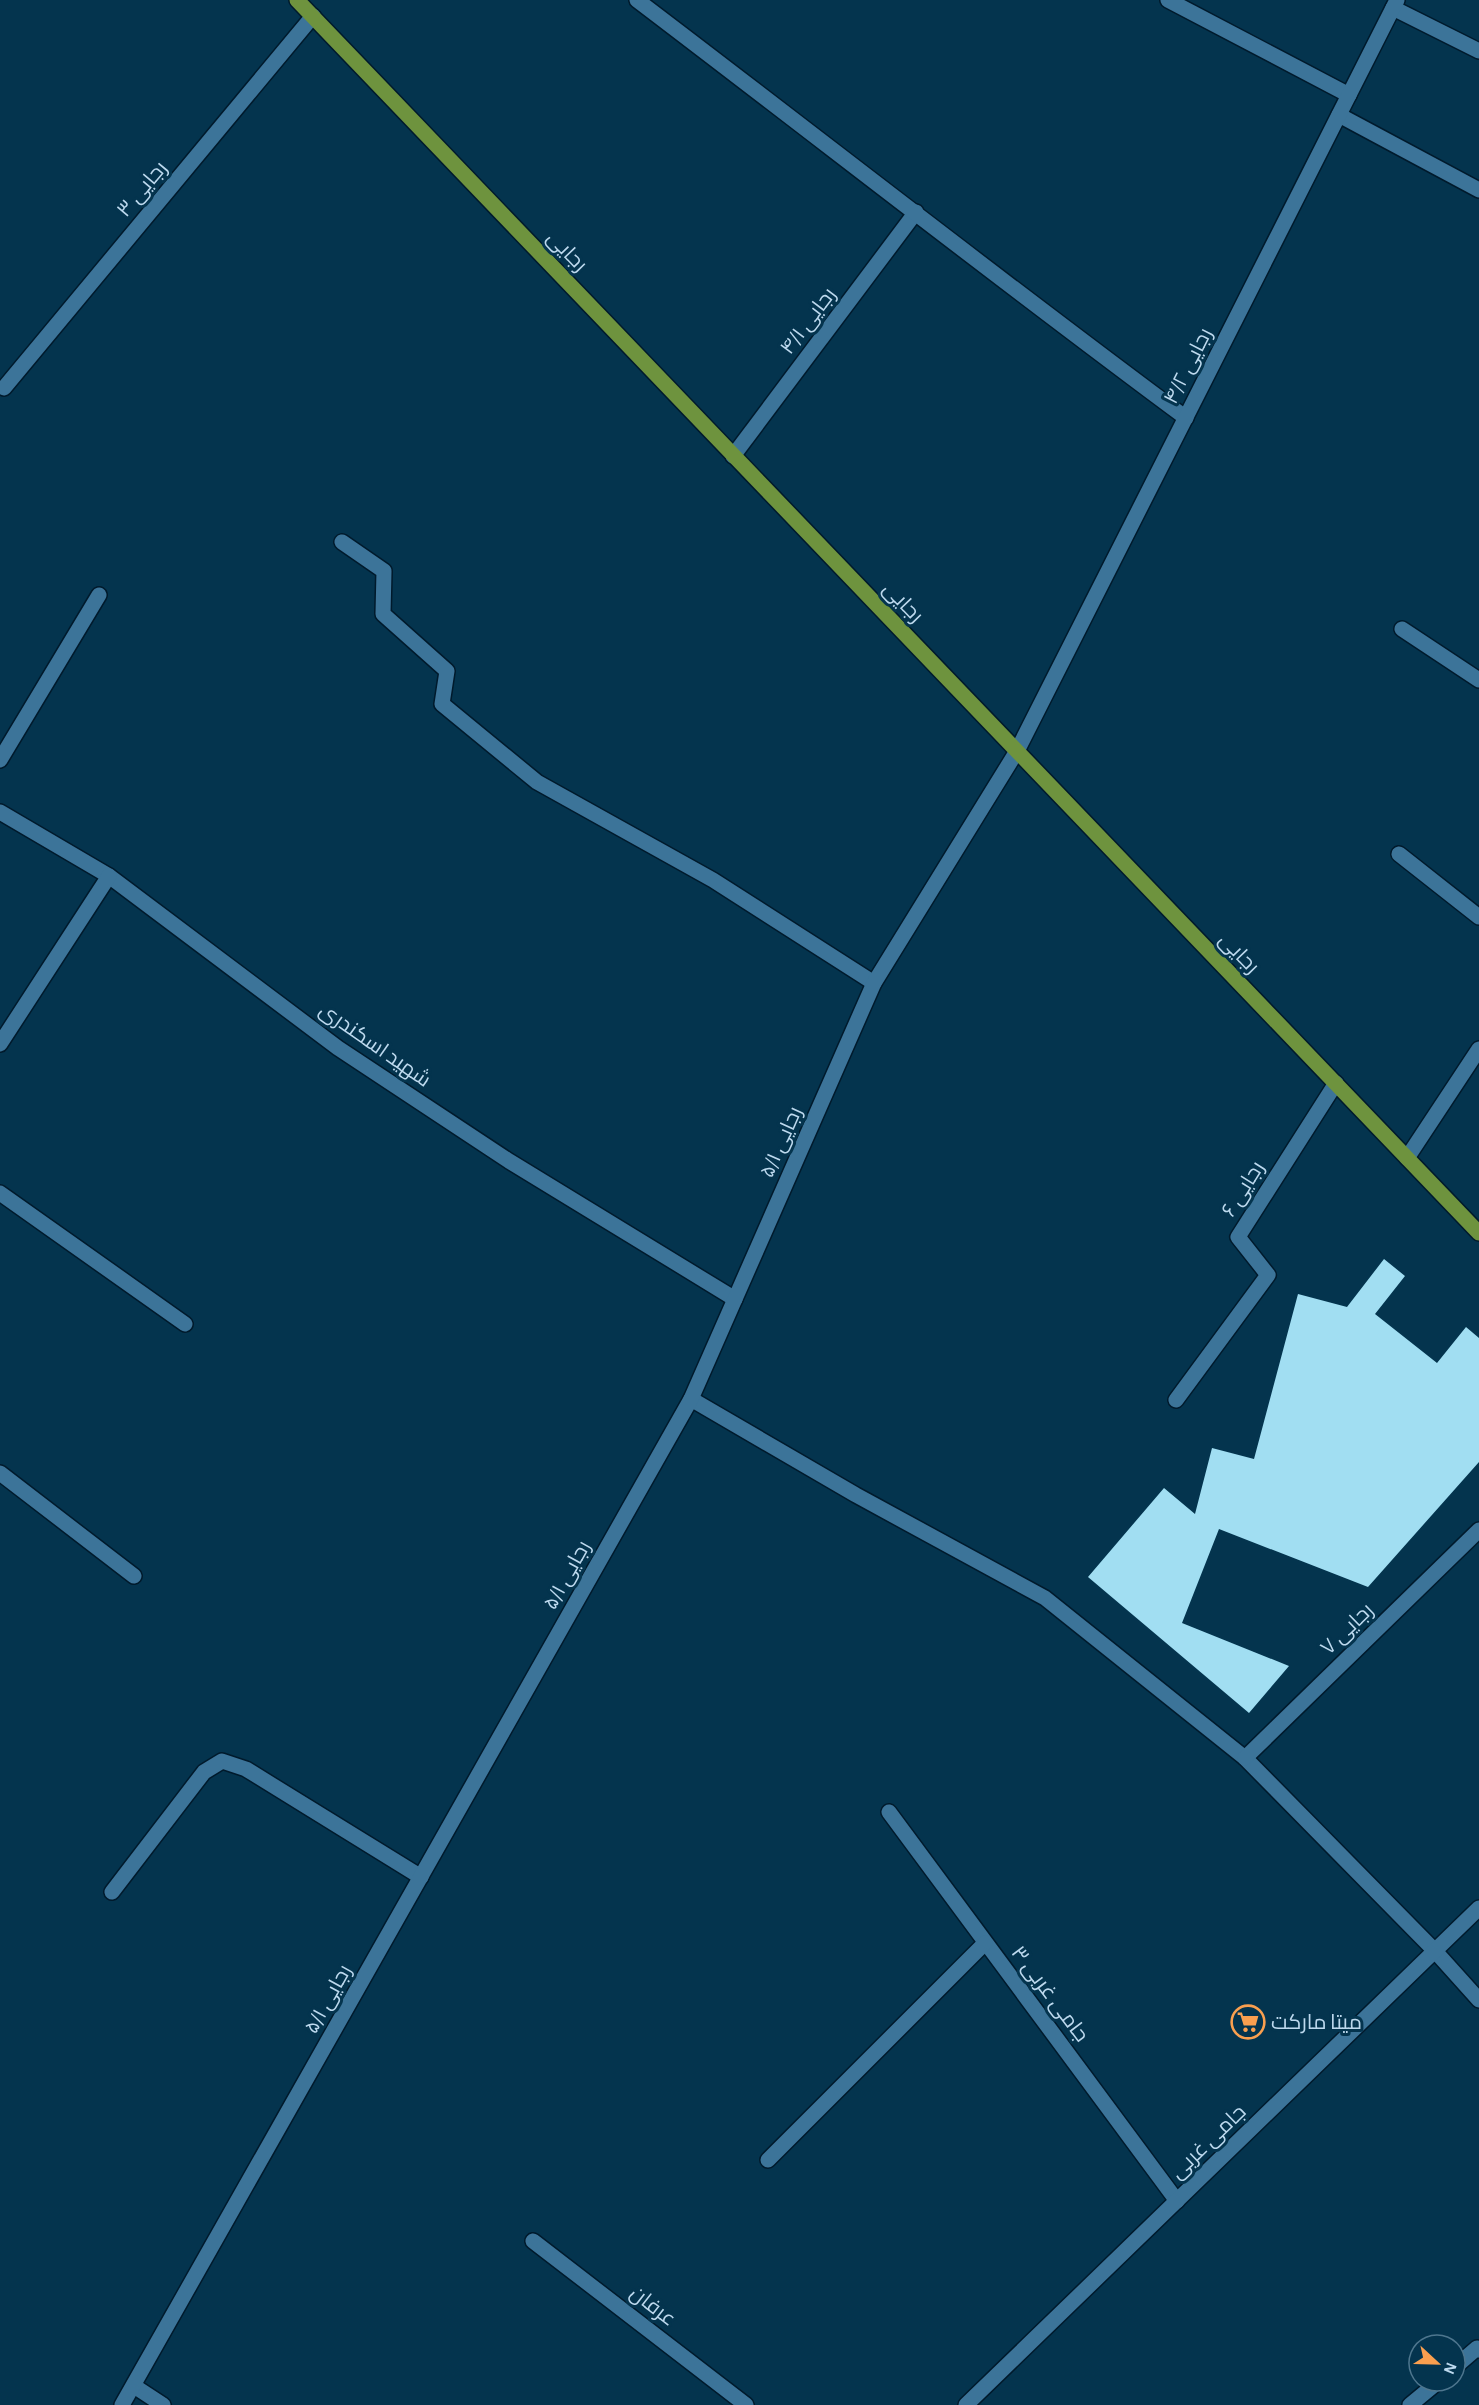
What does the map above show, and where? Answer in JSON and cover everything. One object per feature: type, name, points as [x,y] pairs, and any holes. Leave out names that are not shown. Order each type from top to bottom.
[{"type":"main road","name":"رجایی","points":[[297,0],[1479,1233]]},
{"type":"street","points":[[637,0],[916,212],[1021,296],[1186,418]]},
{"type":"street","points":[[1168,0],[1349,95]]},
{"type":"street","points":[[1395,4],[1479,51]]},
{"type":"street","name":"رجایی ۴/۲","points":[[1017,751],[1395,4]]},
{"type":"street","name":"رجایی ۳","points":[[4,388],[313,16]]},
{"type":"street","points":[[1339,115],[1479,190]]},
{"type":"street","name":"رجایی ۴/۱","points":[[734,456],[916,212]]},
{"type":"street","points":[[342,542],[384,570],[383,614],[447,670],[442,704],[537,782],[713,880],[874,983]]},
{"type":"street","points":[[0,760],[99,595]]},
{"type":"street","points":[[1402,629],[1479,680]]},
{"type":"street","name":"رجایی ۵/۱","points":[[122,2405],[691,1399],[874,983],[1017,751]]},
{"type":"street","name":"شهید اسکندری","points":[[0,812],[109,876],[338,1048],[509,1161],[735,1299]]},
{"type":"street","points":[[1399,854],[1479,917]]},
{"type":"street","points":[[0,1044],[109,876]]},
{"type":"street","points":[[1407,1158],[1479,1050]]},
{"type":"street","name":"رجایی ۶","points":[[1176,1400],[1268,1275],[1238,1237],[1336,1083]]},
{"type":"street","points":[[0,1193],[185,1324]]},
{"type":"street","points":[[691,1399],[856,1495],[1045,1598],[1245,1758],[1435,1951],[1479,2000]]},
{"type":"street","points":[[0,1473],[134,1576]]},
{"type":"street","name":"رجایی ۷","points":[[1245,1758],[1479,1530]]},
{"type":"street","points":[[112,1892],[204,1772],[222,1761],[246,1769],[422,1876]]},
{"type":"street","name":"جامی غربی ۳","points":[[889,1812],[1177,2201]]},
{"type":"street","name":"جامی غربی","points":[[966,2405],[1479,1908]]},
{"type":"street","points":[[768,2160],[986,1943]]},
{"type":"street","name":"عرفان","points":[[533,2241],[746,2405]]},
{"type":"street","points":[[1467,2357],[1477,2348],[1479,2350]]},
{"type":"street","points":[[134,2386],[163,2405]]},
{"type":"street","points":[[1410,2405],[1424,2393]]},
{"type":"building","points":[[1384,1259],[1405,1276],[1375,1314],[1437,1363],[1466,1327],[1479,1338],[1479,1462],[1368,1587],[1219,1529],[1182,1623],[1289,1666],[1249,1713],[1088,1577],[1164,1488],[1195,1514],[1212,1448],[1254,1459],[1298,1294],[1347,1307]]},
{"type":"place","name":"ميتا ماركت","points":[[1248,2022]]}]
